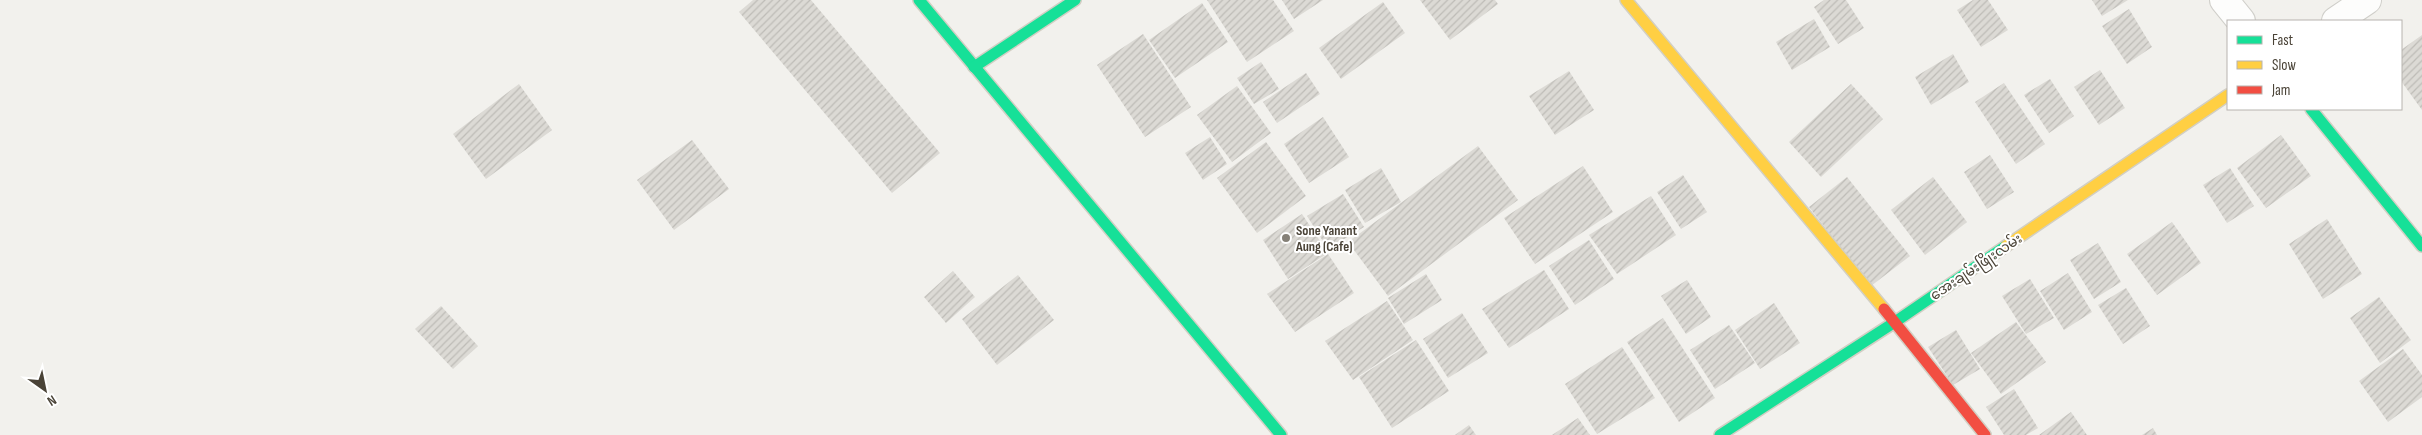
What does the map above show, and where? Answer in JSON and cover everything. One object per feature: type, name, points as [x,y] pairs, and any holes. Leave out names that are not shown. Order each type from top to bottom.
[{"type":"main road","points":[[919,0],[1281,435]]},
{"type":"main road","points":[[974,67],[1075,0]]},
{"type":"main road","points":[[1626,0],[1896,322],[1985,435]]},
{"type":"main road","name":"အေးချမ်းဖြိုးလမ်း","points":[[1720,435],[1896,322],[2227,96]]},
{"type":"main road","points":[[2312,110],[2422,246]]},
{"type":"street","points":[[2224,0],[2240,20]]},
{"type":"street","points":[[2337,20],[2367,0]]},
{"type":"building","points":[[753,0],[811,0],[940,153],[892,193],[739,12]]},
{"type":"building","points":[[1207,0],[1273,0],[1294,31],[1247,62]]},
{"type":"building","points":[[1282,0],[1323,0],[1294,19]]},
{"type":"building","points":[[1420,0],[1495,0],[1498,4],[1450,40]]},
{"type":"building","points":[[1824,0],[1846,0],[1864,28],[1838,44],[1814,7]]},
{"type":"building","points":[[1973,0],[1988,0],[2008,30],[1981,47],[1957,10]]},
{"type":"building","points":[[2092,0],[2128,0],[2102,16]]},
{"type":"building","points":[[1383,2],[1405,33],[1341,79],[1319,48]]},
{"type":"building","points":[[1202,3],[1228,42],[1175,78],[1149,40]]},
{"type":"building","points":[[2129,9],[2152,47],[2127,64],[2102,26]]},
{"type":"building","points":[[1814,19],[1830,47],[1792,70],[1776,42]]},
{"type":"building","points":[[1143,34],[1191,107],[1145,137],[1097,65]]},
{"type":"building","points":[[2422,35],[2422,110],[2402,82],[2402,49]]},
{"type":"building","points":[[1953,54],[1969,82],[1931,105],[1915,77]]},
{"type":"building","points":[[1261,62],[1279,89],[1254,104],[1237,78]]},
{"type":"building","points":[[2100,70],[2125,108],[2099,125],[2074,87]]},
{"type":"building","points":[[1569,71],[1594,110],[1555,135],[1529,96]]},
{"type":"building","points":[[1306,73],[1320,94],[1277,123],[1263,102]]},
{"type":"building","points":[[2050,79],[2074,116],[2049,133],[2024,95]]},
{"type":"building","points":[[2004,83],[2045,144],[2016,164],[1975,102]]},
{"type":"building","points":[[519,84],[552,130],[486,179],[453,134]]},
{"type":"building","points":[[1851,84],[1883,119],[1821,177],[1789,142]]},
{"type":"building","points":[[1237,86],[1271,133],[1232,162],[1197,115]]},
{"type":"building","points":[[1323,117],[1349,157],[1309,183],[1284,144]]},
{"type":"building","points":[[2281,135],[2311,176],[2266,208],[2237,168]]},
{"type":"building","points":[[1210,137],[1227,164],[1203,180],[1185,153]]},
{"type":"building","points":[[692,140],[729,189],[674,230],[637,180]]},
{"type":"building","points":[[1266,142],[1306,196],[1257,233],[1217,178]]},
{"type":"building","points":[[1478,146],[1518,200],[1388,296],[1348,242]]},
{"type":"building","points":[[1990,155],[2014,192],[1987,209],[1964,172]]},
{"type":"building","points":[[1583,166],[1613,212],[1535,264],[1504,218]]},
{"type":"building","points":[[1381,168],[1401,202],[1365,223],[1345,190]]},
{"type":"building","points":[[2230,168],[2254,206],[2227,223],[2203,185]]},
{"type":"building","points":[[1683,175],[1707,212],[1681,229],[1657,192]]},
{"type":"building","points":[[1847,177],[1910,256],[1871,286],[1809,207]]},
{"type":"building","points":[[1933,177],[1967,222],[1925,255],[1891,210]]},
{"type":"building","points":[[1343,194],[1364,227],[1328,249],[1307,216]]},
{"type":"building","points":[[1651,196],[1676,235],[1617,274],[1589,235]]},
{"type":"building","points":[[1302,214],[1328,253],[1288,279],[1263,240]]},
{"type":"building","points":[[2327,219],[2362,274],[2323,299],[2289,244]]},
{"type":"building","points":[[2172,222],[2201,263],[2157,295],[2127,254]]},
{"type":"building","points":[[1589,240],[1614,279],[1575,305],[1549,266]]},
{"type":"building","points":[[2098,243],[2121,282],[2094,299],[2070,260]]},
{"type":"building","points":[[1328,254],[1354,293],[1295,332],[1267,294]]},
{"type":"building","points":[[1544,270],[1569,309],[1509,348],[1482,309]]},
{"type":"building","points":[[953,271],[975,297],[946,323],[924,297]]},
{"type":"building","points":[[2068,273],[2092,312],[2064,330],[2040,291]]},
{"type":"building","points":[[1426,274],[1442,300],[1404,324],[1388,298]]},
{"type":"building","points":[[1018,275],[1054,320],[997,365],[962,319]]},
{"type":"building","points":[[2030,279],[2054,318],[2026,334],[2002,296]]},
{"type":"building","points":[[1687,280],[1711,317],[1686,334],[1661,296]]},
{"type":"building","points":[[2126,288],[2150,326],[2123,344],[2098,305]]},
{"type":"building","points":[[2379,297],[2411,340],[2380,363],[2350,318]]},
{"type":"building","points":[[1387,301],[1413,340],[1353,380],[1325,341]]},
{"type":"building","points":[[1774,303],[1800,343],[1760,369],[1735,330]]},
{"type":"building","points":[[441,306],[478,346],[453,369],[415,329]]},
{"type":"building","points":[[1462,313],[1488,353],[1448,378],[1423,339]]},
{"type":"building","points":[[1663,318],[1715,398],[1679,422],[1627,342]]},
{"type":"building","points":[[2016,322],[2046,362],[2001,394],[1971,353]]},
{"type":"building","points":[[1729,325],[1755,363],[1715,389],[1690,350]]},
{"type":"building","points":[[1956,330],[1980,369],[1953,385],[1928,347]]},
{"type":"building","points":[[1416,340],[1449,391],[1392,428],[1359,377]]},
{"type":"building","points":[[1622,347],[1655,398],[1597,434],[1565,384]]},
{"type":"building","points":[[2403,349],[2422,375],[2422,397],[2388,422],[2359,381]]},
{"type":"building","points":[[2014,389],[2038,428],[2026,435],[2004,435],[1986,407]]},
{"type":"building","points":[[2071,412],[2087,435],[2039,435]]},
{"type":"building","points":[[1578,418],[1590,435],[1552,435]]},
{"type":"building","points":[[1469,425],[1476,435],[1455,435]]},
{"type":"building","points":[[2153,428],[2157,435],[2142,435]]},
{"type":"traffic: fast","points":[[919,0],[1281,435]]},
{"type":"traffic: fast","points":[[974,67],[1075,0]]},
{"type":"traffic: fast","points":[[2312,110],[2422,246]]},
{"type":"traffic: fast","points":[[1720,435],[1895,322],[2006,246]]},
{"type":"traffic: slow","points":[[1626,0],[1884,309]]},
{"type":"traffic: slow","points":[[2006,246],[2227,96]]},
{"type":"traffic: jam","points":[[1884,309],[1985,435]]},
{"type":"place","name":"Sone Yanant Aung (Cafe)","points":[[1286,238]]}]
